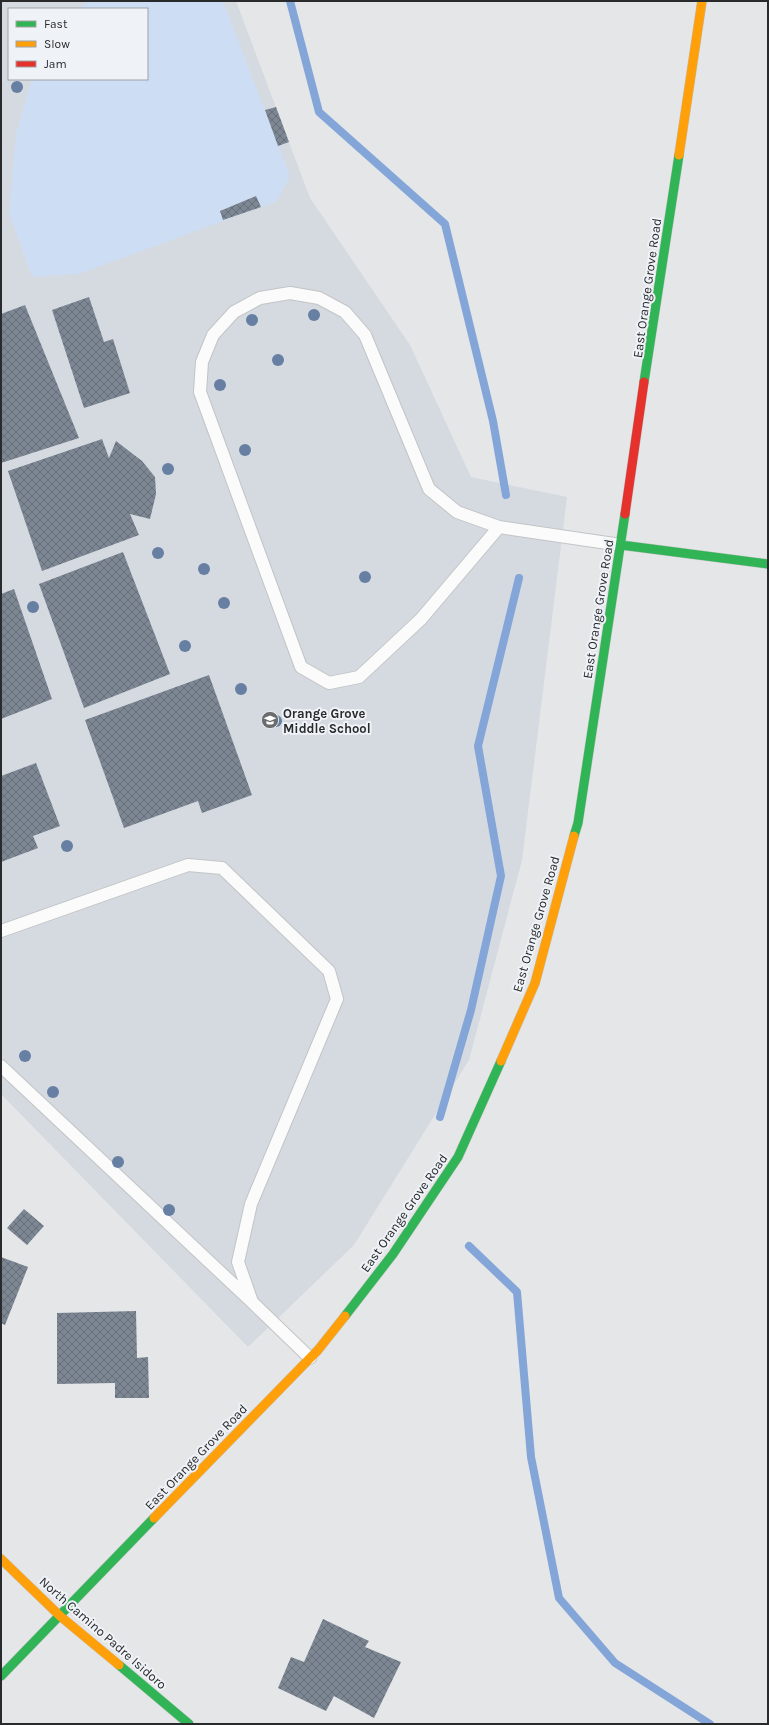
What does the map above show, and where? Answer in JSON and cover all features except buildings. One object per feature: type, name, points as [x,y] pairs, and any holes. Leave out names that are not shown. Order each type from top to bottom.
[{"type":"main road","name":"East Orange Grove Road","points":[[1,1676],[310,1358],[393,1254],[458,1157],[535,983],[578,824],[622,545],[702,1]]},
{"type":"main road","points":[[622,545],[768,564]]},
{"type":"main road","name":"North Camino Padre Isidoro","points":[[1,1559],[60,1616],[189,1724]]},
{"type":"lane","points":[[499,527],[420,619],[359,677],[330,683],[301,667],[200,392],[202,362],[213,334],[234,312],[260,298],[290,293],[319,298],[345,312],[365,335],[429,489],[457,512],[499,527],[622,545]]},
{"type":"lane","points":[[1,931],[188,865],[222,868],[329,971],[337,999],[252,1204],[239,1255],[238,1262],[252,1302]]},
{"type":"lane","points":[[1,1066],[310,1358]]},
{"type":"shaded area","name":"Orange Grove Middle School","points":[[1,1],[236,1],[310,198],[410,345],[471,477],[567,497],[522,860],[469,1060],[354,1245],[248,1347],[1,1094]]},
{"type":"shaded area","points":[[89,1],[223,1],[290,176],[277,201],[79,274],[32,277],[9,213],[16,133],[32,80],[148,80],[148,8],[80,8]]},
{"type":"waterway","points":[[290,1],[319,112],[445,224],[493,421],[506,495]]},
{"type":"waterway","points":[[440,1117],[471,1010],[501,876],[478,746],[519,578]]},
{"type":"waterway","points":[[469,1246],[517,1292],[531,1457],[559,1598],[615,1663],[710,1724]]},
{"type":"traffic: fast","points":[[644,382],[679,155]]},
{"type":"traffic: fast","points":[[574,836],[578,823],[625,514]]},
{"type":"traffic: fast","points":[[621,545],[768,564]]},
{"type":"traffic: fast","points":[[345,1316],[393,1254],[458,1157],[501,1061]]},
{"type":"traffic: fast","points":[[1,1676],[154,1518]]},
{"type":"traffic: fast","points":[[119,1665],[189,1724]]},
{"type":"traffic: slow","points":[[679,155],[702,1]]},
{"type":"traffic: slow","points":[[501,1061],[535,983],[574,836]]},
{"type":"traffic: slow","points":[[154,1518],[318,1350],[345,1316]]},
{"type":"traffic: slow","points":[[1,1559],[60,1616],[119,1665]]},
{"type":"traffic: jam","points":[[625,514],[644,382]]},
{"type":"place","name":"Orange Grove Middle School","points":[[270,720]]}]
